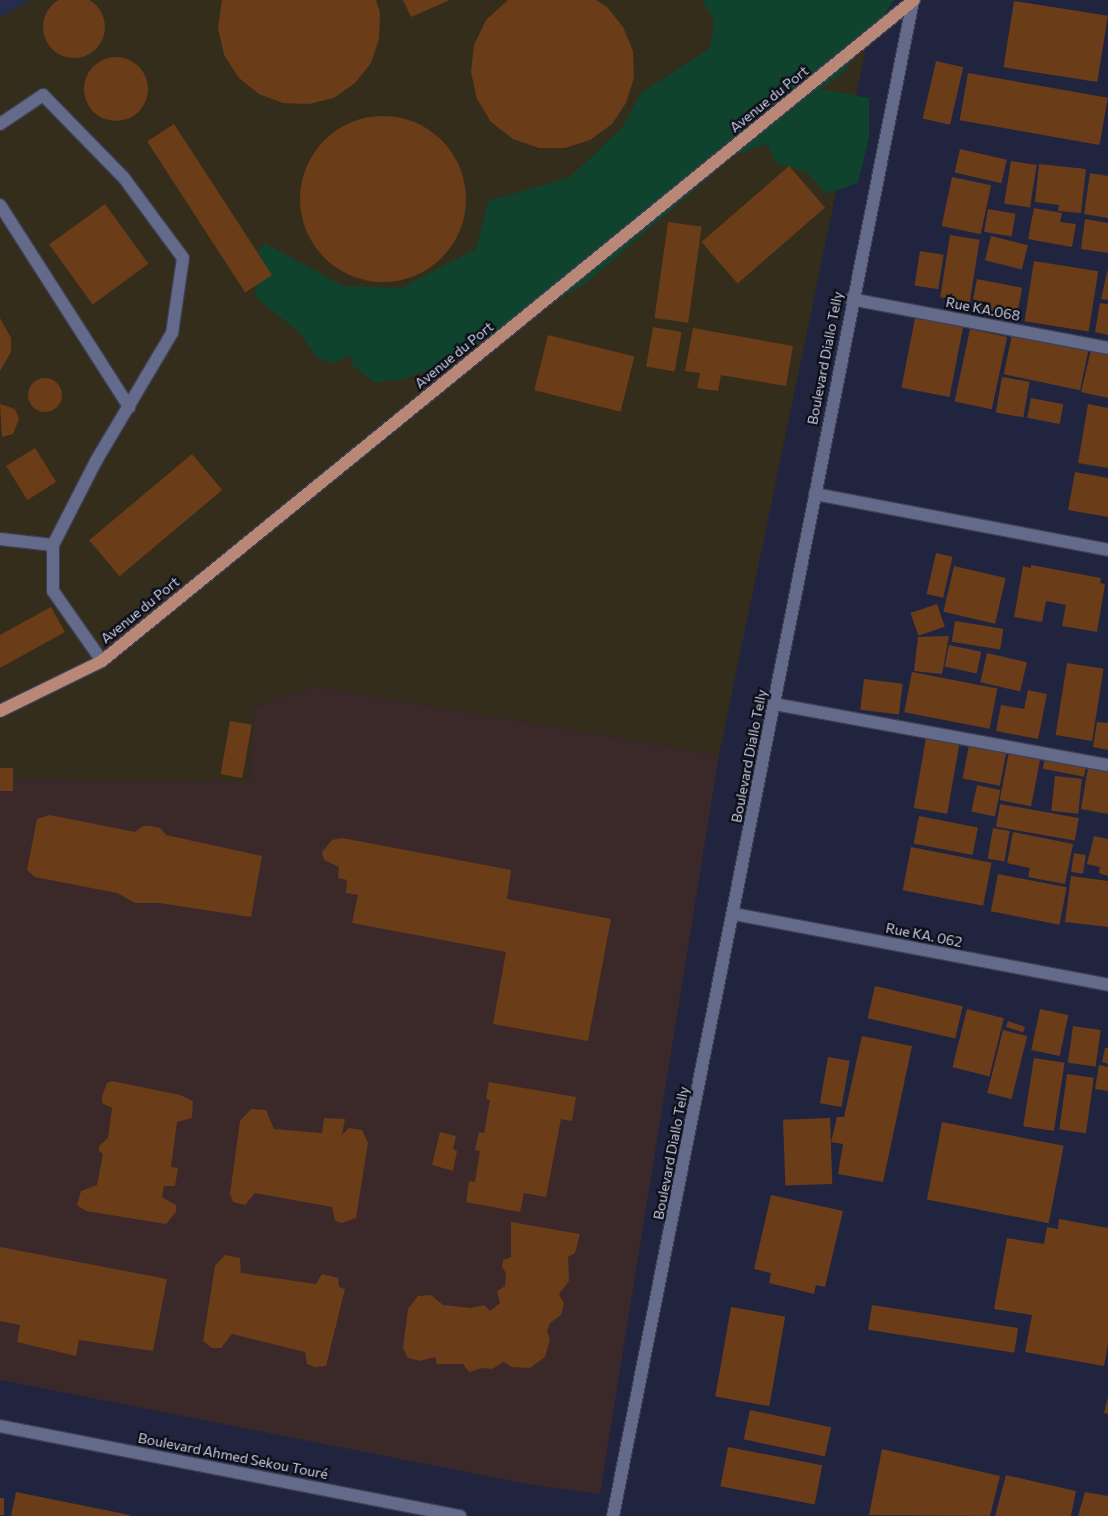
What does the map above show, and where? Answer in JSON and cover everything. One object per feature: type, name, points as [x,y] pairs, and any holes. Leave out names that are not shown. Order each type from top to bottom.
[{"type":"main road","name":"Avenue du Port","points":[[0,711],[102,661],[913,1]]},
{"type":"street","name":"Boulevard Diallo Telly","points":[[613,1516],[734,914],[852,299],[913,1]]},
{"type":"street","points":[[0,124],[43,95],[124,178],[183,258],[172,333],[53,545],[53,591],[102,661]]},
{"type":"street","points":[[0,205],[129,407]]},
{"type":"street","name":"Rue KA.068","points":[[852,299],[1108,348]]},
{"type":"street","points":[[815,494],[1108,550]]},
{"type":"street","points":[[0,539],[53,545]]},
{"type":"street","points":[[774,704],[1108,765]]},
{"type":"street","name":"Rue KA. 062","points":[[734,914],[1108,985]]},
{"type":"street","name":"Boulevard Ahmed Sekou Touré","points":[[0,1426],[460,1516]]},
{"type":"shaded area","points":[[0,0],[31,0],[0,17]]},
{"type":"shaded area","points":[[31,0],[876,0],[719,755],[312,686],[254,708],[249,781],[0,779],[0,17]]},
{"type":"shaded area","points":[[312,686],[719,755],[600,1494],[533,1485],[0,1380],[0,779],[249,781],[254,708]]},
{"type":"green space","points":[[702,0],[894,0],[844,72],[821,89],[869,98],[869,137],[858,183],[826,194],[807,172],[776,163],[767,144],[735,155],[585,284],[438,366],[400,380],[374,382],[353,366],[350,355],[332,364],[316,357],[300,333],[258,299],[249,268],[264,243],[344,286],[401,288],[476,249],[488,201],[570,177],[622,128],[641,93],[710,48],[714,20]]},
{"type":"building","points":[[74,-4],[86,-2],[96,5],[103,15],[105,27],[103,39],[96,49],[86,56],[74,58],[62,56],[52,49],[45,39],[43,27],[45,15],[52,5],[62,-2]]},
{"type":"building","points":[[222,0],[376,0],[380,13],[379,39],[371,63],[355,83],[334,98],[309,104],[283,103],[259,94],[239,78],[224,55],[218,28]]},
{"type":"building","points":[[403,0],[450,0],[411,17]]},
{"type":"building","points":[[508,0],[596,0],[607,7],[623,27],[633,51],[634,78],[626,103],[612,124],[590,140],[565,148],[539,148],[513,139],[491,122],[477,99],[471,72],[474,45],[486,20]]},
{"type":"building","points":[[1014,1],[1108,16],[1097,82],[1004,67]]},
{"type":"building","points":[[116,57],[134,63],[142,71],[148,89],[142,107],[134,115],[116,121],[98,115],[90,107],[84,89],[90,71],[98,63]]},
{"type":"building","points":[[936,61],[963,67],[950,125],[923,118]]},
{"type":"building","points":[[968,73],[1108,98],[1100,145],[960,120]]},
{"type":"building","points":[[391,116],[407,119],[422,125],[442,140],[460,167],[465,183],[465,215],[460,231],[442,258],[422,273],[407,279],[375,282],[359,279],[344,273],[319,252],[309,238],[303,223],[300,191],[303,175],[309,160],[330,135],[344,125],[359,119]]},
{"type":"building","points":[[174,124],[272,275],[245,292],[147,141]]},
{"type":"building","points":[[960,149],[1007,160],[1001,183],[955,172]]},
{"type":"building","points":[[1011,161],[1037,165],[1030,208],[1004,203]]},
{"type":"building","points":[[1039,164],[1086,169],[1081,213],[1058,211],[1059,205],[1035,202]]},
{"type":"building","points":[[789,166],[825,208],[738,284],[701,242]]},
{"type":"building","points":[[1090,173],[1108,176],[1108,218],[1084,214]]},
{"type":"building","points":[[952,177],[991,185],[981,234],[942,226]]},
{"type":"building","points":[[105,204],[148,264],[93,304],[49,245]]},
{"type":"building","points":[[1034,208],[1062,213],[1060,222],[1076,224],[1072,247],[1028,239]]},
{"type":"building","points":[[988,209],[1016,214],[1012,237],[984,232]]},
{"type":"building","points":[[1085,219],[1108,223],[1108,253],[1081,249]]},
{"type":"building","points":[[668,222],[702,227],[688,323],[655,318]]},
{"type":"building","points":[[950,235],[980,240],[970,302],[940,297]]},
{"type":"building","points":[[991,236],[1028,245],[1022,269],[985,260]]},
{"type":"building","points":[[920,251],[944,255],[938,289],[915,286]]},
{"type":"building","points":[[1034,261],[1098,271],[1089,331],[1024,321]]},
{"type":"building","points":[[1108,268],[1108,300],[1101,299]]},
{"type":"building","points":[[977,279],[1022,288],[1017,316],[971,307]]},
{"type":"building","points":[[1100,303],[1108,304],[1108,335],[1095,332]]},
{"type":"building","points":[[0,318],[11,338],[11,352],[0,371]]},
{"type":"building","points":[[915,318],[963,327],[950,397],[901,388]]},
{"type":"building","points":[[653,327],[682,332],[675,371],[646,366]]},
{"type":"building","points":[[693,328],[793,346],[786,386],[721,375],[718,391],[697,388],[700,373],[685,371]]},
{"type":"building","points":[[970,329],[1007,337],[992,409],[955,401]]},
{"type":"building","points":[[548,335],[634,357],[621,412],[534,390]]},
{"type":"building","points":[[1012,335],[1088,351],[1080,390],[1004,374]]},
{"type":"building","points":[[1091,350],[1108,354],[1108,398],[1081,392]]},
{"type":"building","points":[[1002,377],[1030,382],[1023,417],[996,412]]},
{"type":"building","points":[[45,378],[57,383],[62,395],[57,407],[45,412],[33,407],[28,395],[33,383]]},
{"type":"building","points":[[1031,398],[1063,404],[1060,424],[1027,418]]},
{"type":"building","points":[[0,404],[15,409],[19,419],[13,434],[2,437]]},
{"type":"building","points":[[1088,404],[1108,408],[1108,468],[1078,463]]},
{"type":"building","points":[[35,448],[56,482],[27,500],[6,466]]},
{"type":"building","points":[[192,454],[222,490],[120,576],[89,540]]},
{"type":"building","points":[[1075,472],[1108,478],[1108,517],[1068,510]]},
{"type":"building","points":[[936,553],[953,557],[943,598],[927,594]]},
{"type":"building","points":[[1031,565],[1101,578],[1100,583],[1105,584],[1097,632],[1062,626],[1066,605],[1046,601],[1042,622],[1014,617],[1023,566],[1031,568]]},
{"type":"building","points":[[954,566],[1006,578],[995,624],[943,612]]},
{"type":"building","points":[[937,604],[945,627],[918,636],[911,613]]},
{"type":"building","points":[[51,607],[65,632],[0,668],[0,635]]},
{"type":"building","points":[[955,621],[1003,629],[1000,649],[952,642]]},
{"type":"building","points":[[949,636],[942,674],[914,671],[918,637]]},
{"type":"building","points":[[949,645],[981,652],[977,673],[944,667]]},
{"type":"building","points":[[987,653],[1027,662],[1020,691],[980,682]]},
{"type":"building","points":[[1067,663],[1104,669],[1092,741],[1056,735]]},
{"type":"building","points":[[912,672],[997,689],[990,729],[904,712]]},
{"type":"building","points":[[864,679],[903,684],[899,715],[860,710]]},
{"type":"building","points":[[1028,690],[1047,694],[1038,739],[996,731],[1001,705],[1024,709]]},
{"type":"building","points":[[230,721],[252,725],[242,778],[221,774]]},
{"type":"building","points":[[1097,722],[1108,723],[1108,750],[1093,747]]},
{"type":"building","points":[[926,738],[959,744],[947,814],[914,808]]},
{"type":"building","points":[[969,745],[1006,752],[1000,786],[963,778]]},
{"type":"building","points":[[1009,752],[1040,758],[1031,806],[1000,800]]},
{"type":"building","points":[[1045,757],[1086,765],[1084,777],[1043,769]]},
{"type":"building","points":[[0,768],[13,768],[13,791],[0,791]]},
{"type":"building","points":[[1088,768],[1108,772],[1108,814],[1081,809]]},
{"type":"building","points":[[1055,776],[1082,779],[1078,814],[1051,811]]},
{"type":"building","points":[[977,785],[1000,790],[995,816],[971,811]]},
{"type":"building","points":[[1000,804],[1079,818],[1075,841],[996,827]]},
{"type":"building","points":[[50,815],[135,832],[143,826],[151,826],[160,828],[166,835],[262,856],[251,917],[159,903],[135,903],[117,893],[35,877],[27,870],[37,819]]},
{"type":"building","points":[[919,816],[978,827],[973,855],[914,843]]},
{"type":"building","points":[[993,828],[1010,831],[1004,861],[988,859]]},
{"type":"building","points":[[1013,832],[1073,844],[1065,884],[1028,877],[1030,868],[1007,863]]},
{"type":"building","points":[[1094,836],[1108,839],[1108,876],[1099,873],[1100,867],[1087,864]]},
{"type":"building","points":[[342,838],[511,870],[507,899],[611,919],[588,1041],[493,1024],[506,952],[352,923],[358,895],[346,893],[347,880],[338,878],[339,867],[324,860],[322,852],[332,840]]},
{"type":"building","points":[[911,847],[991,863],[983,906],[903,890]]},
{"type":"building","points":[[1074,853],[1086,855],[1083,874],[1071,872]]},
{"type":"building","points":[[998,874],[1067,887],[1059,925],[991,911]]},
{"type":"building","points":[[1071,876],[1108,881],[1108,927],[1065,922]]},
{"type":"building","points":[[875,986],[963,1006],[955,1038],[868,1018]]},
{"type":"building","points":[[967,1009],[1004,1018],[989,1076],[952,1067]]},
{"type":"building","points":[[1040,1009],[1068,1015],[1060,1056],[1031,1050]]},
{"type":"building","points":[[1008,1021],[1025,1027],[1023,1033],[1006,1027]]},
{"type":"building","points":[[1073,1026],[1101,1030],[1096,1067],[1068,1063]]},
{"type":"building","points":[[1003,1030],[1027,1036],[1012,1099],[987,1093]]},
{"type":"building","points":[[862,1036],[912,1046],[883,1182],[838,1174],[843,1144],[831,1142],[837,1117],[844,1117]]},
{"type":"building","points":[[1105,1048],[1108,1048],[1108,1064],[1102,1062]]},
{"type":"building","points":[[828,1057],[850,1061],[842,1107],[820,1103]]},
{"type":"building","points":[[1034,1058],[1065,1063],[1054,1131],[1023,1126]]},
{"type":"building","points":[[1099,1065],[1108,1067],[1108,1091],[1095,1089]]},
{"type":"building","points":[[1067,1074],[1094,1078],[1086,1133],[1059,1129]]},
{"type":"building","points":[[112,1081],[180,1095],[193,1101],[192,1118],[177,1122],[171,1167],[178,1168],[175,1186],[164,1186],[162,1197],[176,1205],[176,1212],[166,1224],[86,1211],[77,1205],[81,1191],[97,1185],[103,1154],[99,1151],[99,1146],[108,1138],[112,1108],[102,1103],[102,1096],[107,1083]]},
{"type":"building","points":[[489,1082],[576,1097],[572,1121],[561,1119],[546,1197],[524,1193],[520,1212],[466,1202],[469,1181],[475,1182],[480,1151],[475,1150],[479,1132],[484,1133],[490,1100],[486,1099]]},
{"type":"building","points":[[251,1109],[266,1110],[274,1129],[322,1133],[324,1118],[345,1119],[342,1135],[349,1128],[362,1130],[368,1143],[356,1218],[342,1223],[335,1221],[332,1207],[255,1193],[245,1205],[233,1202],[230,1194],[240,1121]]},
{"type":"building","points":[[830,1118],[832,1184],[785,1186],[783,1120]]},
{"type":"building","points":[[942,1122],[1064,1146],[1049,1223],[927,1200]]},
{"type":"building","points":[[440,1132],[456,1136],[453,1149],[457,1151],[453,1171],[432,1165]]},
{"type":"building","points":[[771,1195],[843,1211],[825,1287],[816,1285],[814,1294],[769,1283],[771,1273],[754,1269]]},
{"type":"building","points":[[1059,1219],[1108,1228],[1108,1344],[1104,1366],[1025,1352],[1032,1315],[994,1309],[1007,1238],[1044,1244],[1047,1227],[1058,1229]]},
{"type":"building","points":[[511,1222],[580,1234],[575,1253],[568,1257],[569,1281],[559,1294],[564,1304],[561,1315],[550,1323],[547,1331],[550,1339],[545,1357],[530,1368],[512,1367],[504,1362],[492,1369],[482,1368],[469,1372],[463,1364],[437,1364],[435,1357],[420,1361],[408,1358],[403,1348],[408,1309],[418,1296],[431,1295],[443,1305],[471,1308],[484,1305],[490,1311],[500,1303],[497,1291],[505,1286],[506,1273],[502,1267],[503,1260],[511,1257]]},
{"type":"building","points":[[0,1247],[167,1279],[153,1351],[79,1340],[76,1356],[17,1342],[20,1325],[0,1321]]},
{"type":"building","points":[[225,1255],[240,1258],[241,1273],[316,1284],[322,1274],[338,1278],[339,1287],[345,1289],[326,1366],[315,1367],[307,1364],[305,1352],[232,1334],[221,1348],[212,1348],[203,1341],[215,1266]]},
{"type":"building","points":[[872,1305],[1018,1328],[1014,1353],[868,1330]]},
{"type":"building","points":[[731,1307],[785,1317],[769,1406],[715,1397]]},
{"type":"building","points":[[1108,1397],[1108,1414],[1104,1413]]},
{"type":"building","points":[[750,1410],[831,1427],[825,1457],[744,1439]]},
{"type":"building","points":[[728,1447],[822,1465],[815,1505],[720,1486]]},
{"type":"building","points":[[882,1449],[1000,1476],[990,1516],[869,1515]]},
{"type":"building","points":[[1006,1475],[1076,1491],[1071,1516],[995,1516]]},
{"type":"building","points":[[16,1492],[130,1515],[130,1516],[11,1516]]},
{"type":"building","points":[[1085,1492],[1108,1496],[1108,1516],[1078,1516]]},
{"type":"building","points":[[0,1498],[4,1498],[4,1515],[0,1515]]}]
